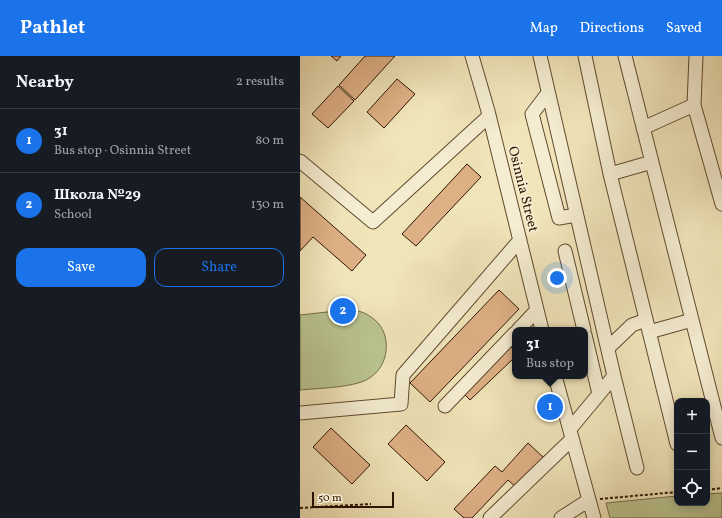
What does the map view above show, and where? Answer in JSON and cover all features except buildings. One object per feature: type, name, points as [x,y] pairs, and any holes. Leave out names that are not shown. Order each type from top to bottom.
[{"type":"street","name":"Osinnia Street","points":[[472,56],[489,116],[541,327]]},
{"type":"street","points":[[540,56],[576,215],[637,468]]},
{"type":"street","points":[[585,56],[610,174],[675,434]]},
{"type":"street","points":[[625,56],[722,438]]},
{"type":"street","points":[[696,56],[694,105],[722,204]]},
{"type":"street","points":[[548,93],[532,114],[559,218],[576,215]]},
{"type":"street","points":[[643,128],[694,105]]},
{"type":"street","points":[[300,161],[372,222],[489,116]]},
{"type":"street","points":[[610,174],[652,162]]},
{"type":"street","points":[[300,413],[401,404],[403,375],[520,240]]},
{"type":"street","points":[[565,251],[583,327]]},
{"type":"street","points":[[571,276],[590,272]]},
{"type":"street","points":[[521,327],[537,310]]},
{"type":"street","points":[[608,348],[632,325],[648,326],[692,320]]},
{"type":"street","points":[[446,406],[512,336]]},
{"type":"street","points":[[588,348],[599,394]]},
{"type":"street","points":[[490,518],[571,434],[599,394],[614,376]]},
{"type":"street","points":[[556,379],[594,518]]},
{"type":"street","points":[[561,518],[589,500]]},
{"type":"path","points":[[710,490],[722,488]]},
{"type":"path","points":[[611,498],[674,492]]},
{"type":"path","points":[[300,508],[371,504]]},
{"type":"green space","points":[[345,310],[362,312],[368,315],[378,323],[383,330],[386,338],[386,347],[382,364],[378,371],[365,381],[337,387],[300,390],[300,315]]},
{"type":"green space","points":[[722,493],[722,518],[610,518],[606,503],[674,496],[674,506],[710,506],[710,494]]},
{"type":"place","name":"Школа №29","points":[[343,311]]},
{"type":"place","name":"31","points":[[550,407]]}]
